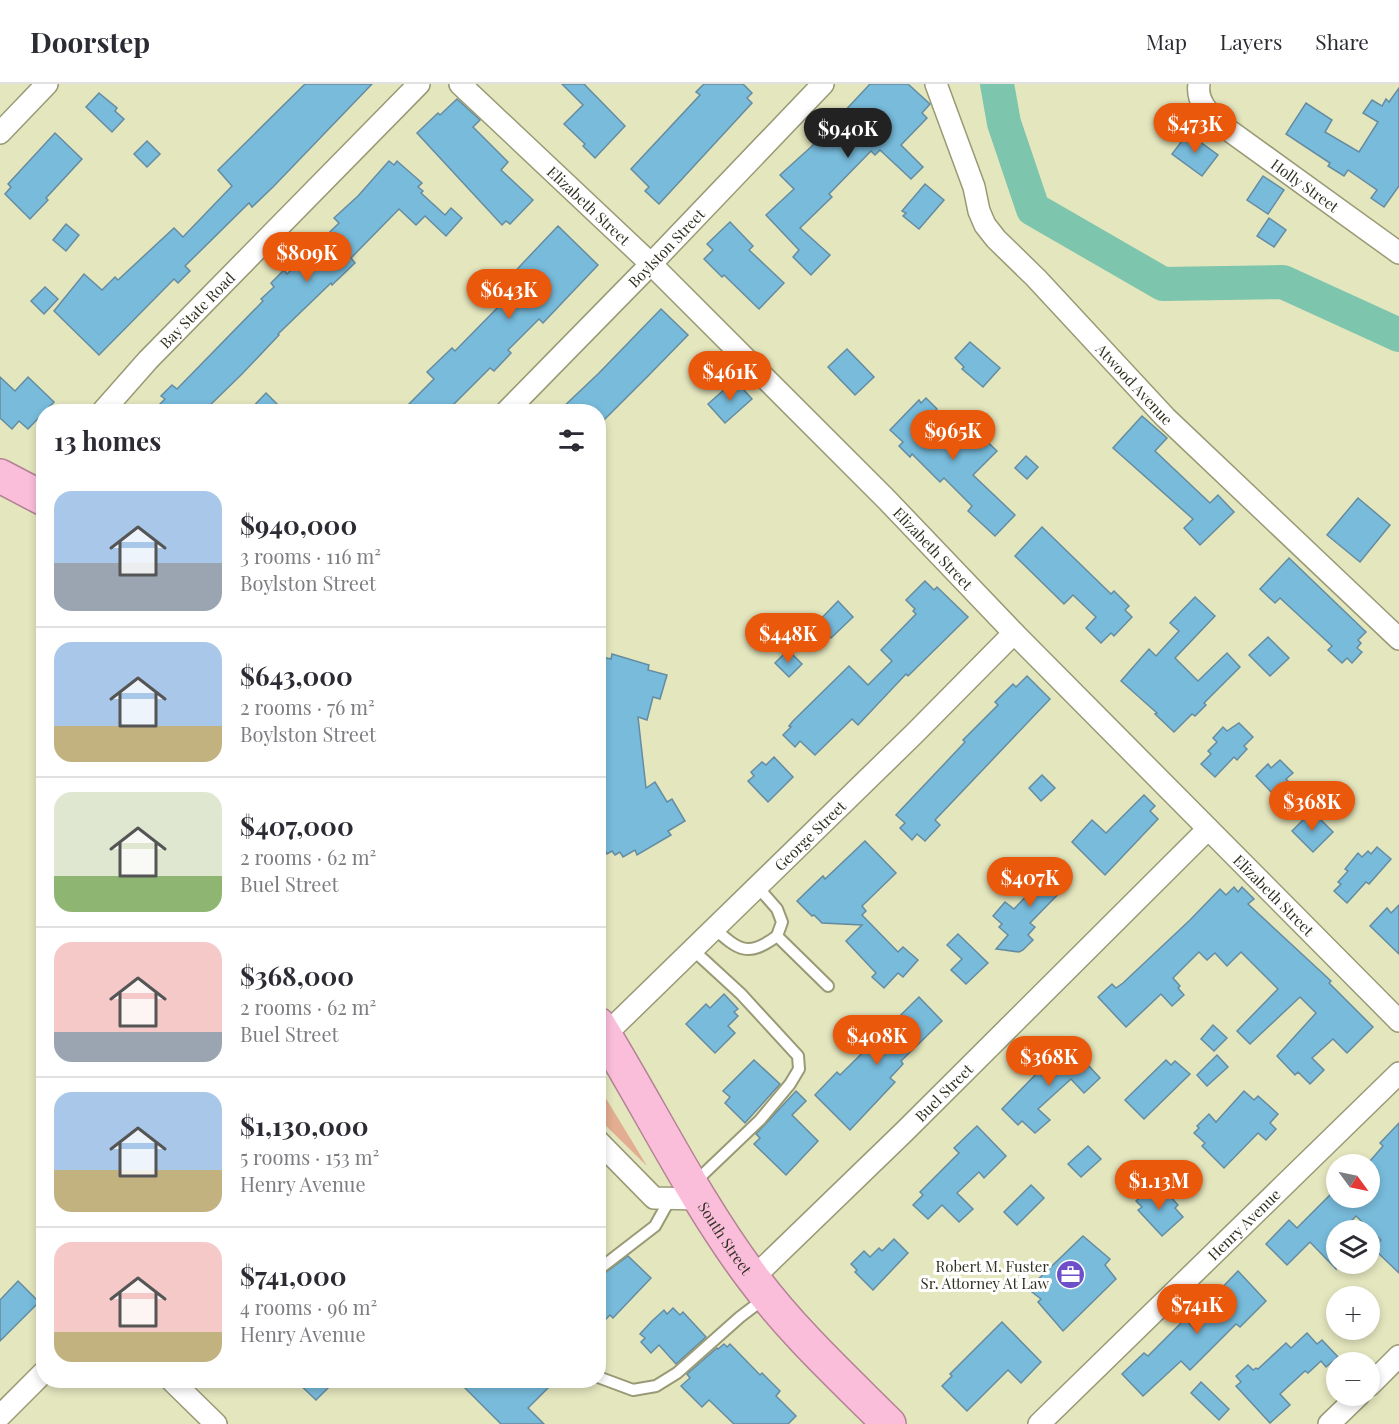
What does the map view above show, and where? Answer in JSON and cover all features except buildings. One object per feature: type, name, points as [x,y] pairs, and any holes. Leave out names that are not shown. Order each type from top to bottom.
[{"type":"highway","points":[[0,476],[36,490]]},
{"type":"highway","name":"South Street","points":[[606,1037],[687,1194],[795,1329],[889,1424]]},
{"type":"street","points":[[0,133],[47,84]]},
{"type":"street","name":"Bay State Road","points":[[109,404],[148,360],[419,84]]},
{"type":"street","name":"Elizabeth Street","points":[[460,84],[651,264],[886,499],[1014,633],[1399,1022]]},
{"type":"street","name":"Boylston Street","points":[[514,404],[823,84]]},
{"type":"street","name":"Atwood Avenue","points":[[936,84],[974,187],[979,211],[985,225],[996,239],[1036,278],[1165,417],[1399,639]]},
{"type":"street","name":"Holly Street","points":[[1199,84],[1198,98],[1207,112],[1223,126],[1399,253]]},
{"type":"street","name":"George Street","points":[[606,1025],[714,928],[1014,633]]},
{"type":"street","name":"Buel Street","points":[[760,1287],[905,1131],[1208,830]]},
{"type":"street","name":"Henry Avenue","points":[[1039,1424],[1399,1073]]},
{"type":"street","points":[[606,1149],[654,1198],[687,1194]]},
{"type":"street","points":[[1380,1375],[1399,1356]]},
{"type":"street","points":[[0,1416],[36,1380]]},
{"type":"street","points":[[179,1388],[216,1424]]},
{"type":"street","points":[[1329,1424],[1348,1406]]},
{"type":"lane","points":[[714,928],[734,946],[747,951],[763,947],[777,936],[782,922],[780,916],[777,909],[757,886]]},
{"type":"lane","points":[[777,936],[828,986]]},
{"type":"lane","points":[[606,1264],[655,1226],[687,1194],[760,1120],[790,1084],[799,1069],[798,1056],[741,994],[692,949]]},
{"type":"lane","points":[[606,1380],[633,1390],[656,1386],[677,1373],[740,1317],[760,1287]]},
{"type":"shaded area","points":[[606,1099],[647,1166],[606,1126]]},
{"type":"waterway","points":[[997,84],[1004,123],[1033,209],[1163,284],[1283,282],[1399,335]]},
{"type":"place","name":"Robert M. Fuster Sr. Attorney At Law","points":[[1070,1275]]}]
